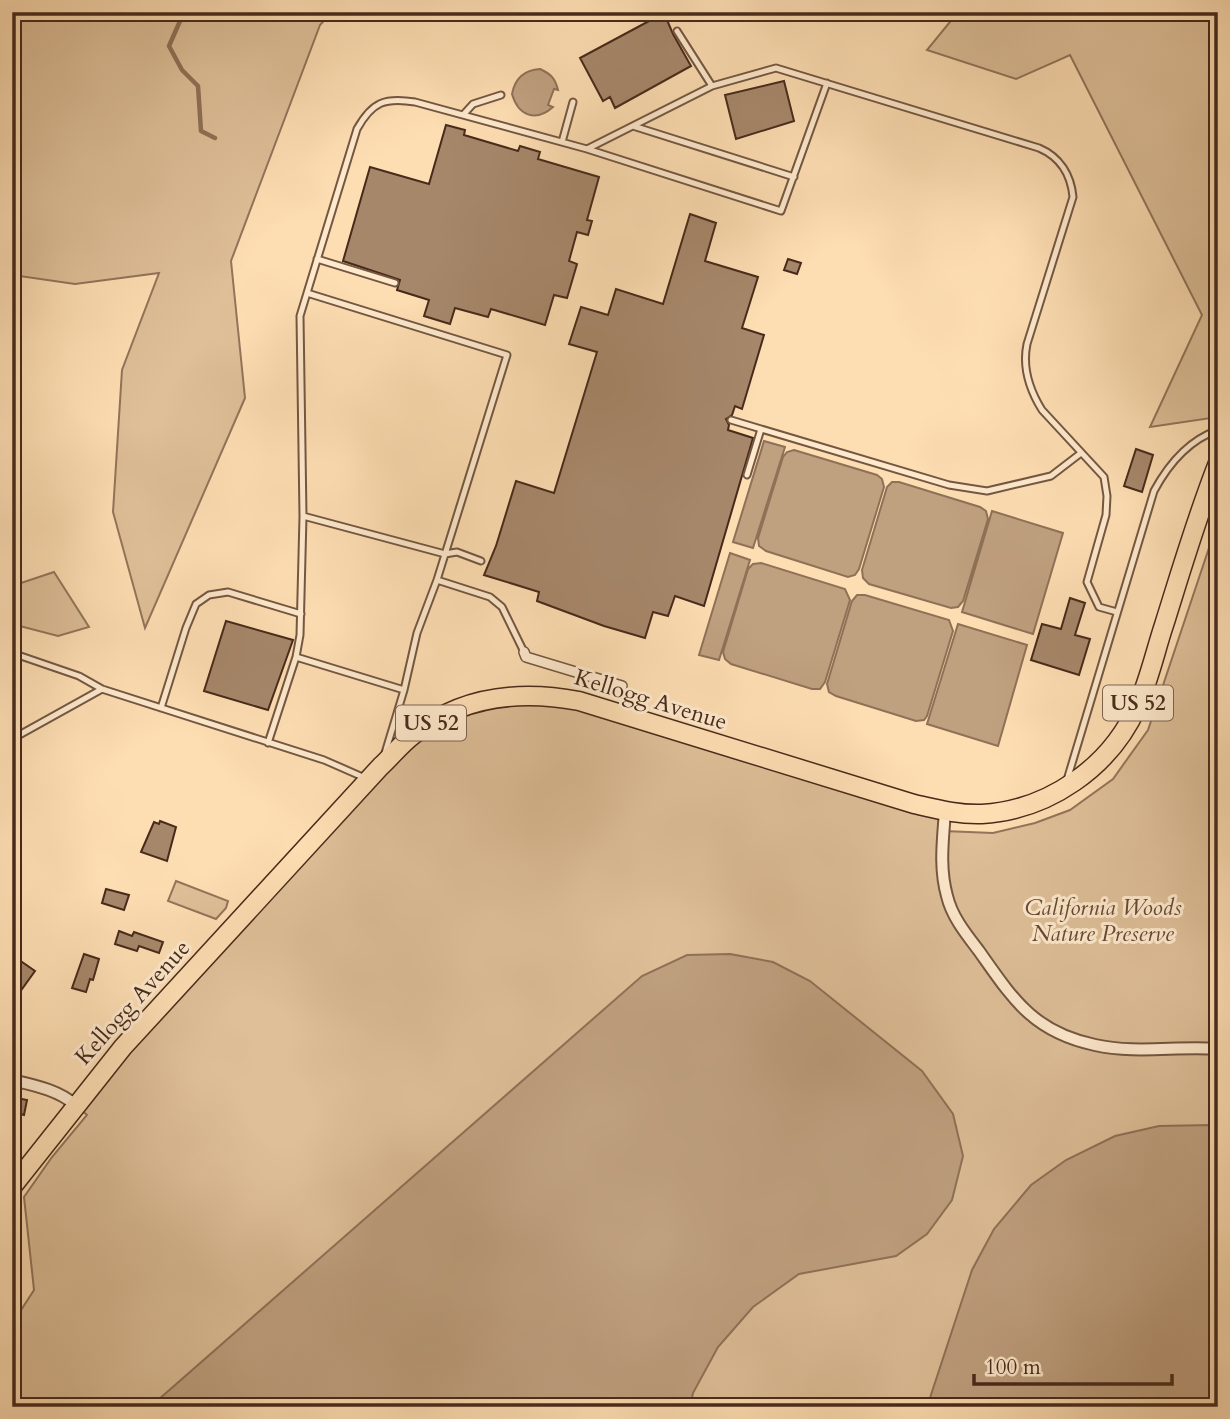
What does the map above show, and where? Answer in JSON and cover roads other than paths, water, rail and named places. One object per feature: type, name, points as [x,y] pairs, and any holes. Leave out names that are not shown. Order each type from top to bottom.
[{"type":"main road","name":"Kellogg Avenue","points":[[12,1186],[131,1037],[375,773],[412,736],[462,707],[504,696],[554,696],[579,701],[914,804],[945,811],[983,814],[1011,809],[1065,788],[1096,765],[1111,748],[1138,705],[1218,463]]},
{"type":"street","points":[[524,652],[526,657],[622,686]]},
{"type":"street","points":[[945,811],[941,852],[947,898],[962,928],[1014,1001],[1029,1016],[1047,1028],[1094,1045],[1129,1049],[1218,1049]]},
{"type":"street","points":[[12,1080],[39,1087],[69,1099],[75,1105]]},
{"type":"lane","points":[[677,31],[712,86]]},
{"type":"lane","points":[[587,149],[712,86],[776,68],[1039,148],[1055,158],[1072,186],[1071,205],[1024,358],[1029,384],[1042,410],[1104,477],[1106,515],[1087,582],[1099,607],[1117,612]]},
{"type":"lane","points":[[268,743],[296,657],[300,635],[303,516],[300,316],[356,129],[365,113],[374,105],[399,99],[587,149],[781,211],[827,83]]},
{"type":"lane","points":[[463,115],[473,104],[501,95]]},
{"type":"lane","points":[[562,142],[573,102]]},
{"type":"lane","points":[[633,126],[794,177]]},
{"type":"lane","points":[[317,259],[394,283]]},
{"type":"lane","points":[[12,653],[79,676],[102,689],[268,743],[375,773],[404,690],[417,633],[437,580],[507,355],[307,293]]},
{"type":"lane","points":[[731,420],[949,485],[987,491],[1051,476],[1081,453]]},
{"type":"lane","points":[[747,475],[761,429]]},
{"type":"lane","points":[[1065,788],[1154,491],[1163,475],[1181,454],[1206,434],[1218,429]]},
{"type":"lane","points":[[303,516],[445,554],[457,552],[481,561]]},
{"type":"lane","points":[[437,580],[490,597],[502,607],[524,652]]},
{"type":"lane","points":[[161,708],[196,604],[209,595],[228,592],[301,614]]},
{"type":"lane","points":[[296,657],[404,690]]},
{"type":"lane","points":[[12,740],[102,689]]},
{"type":"waterway","points":[[184,12],[169,46],[182,70],[198,86],[201,131],[215,138]]},
{"type":"waterway","points":[[1206,12],[1218,41]]},
{"type":"park label","name":"California Woods Nature Preserve","points":[[1103,920]]}]
